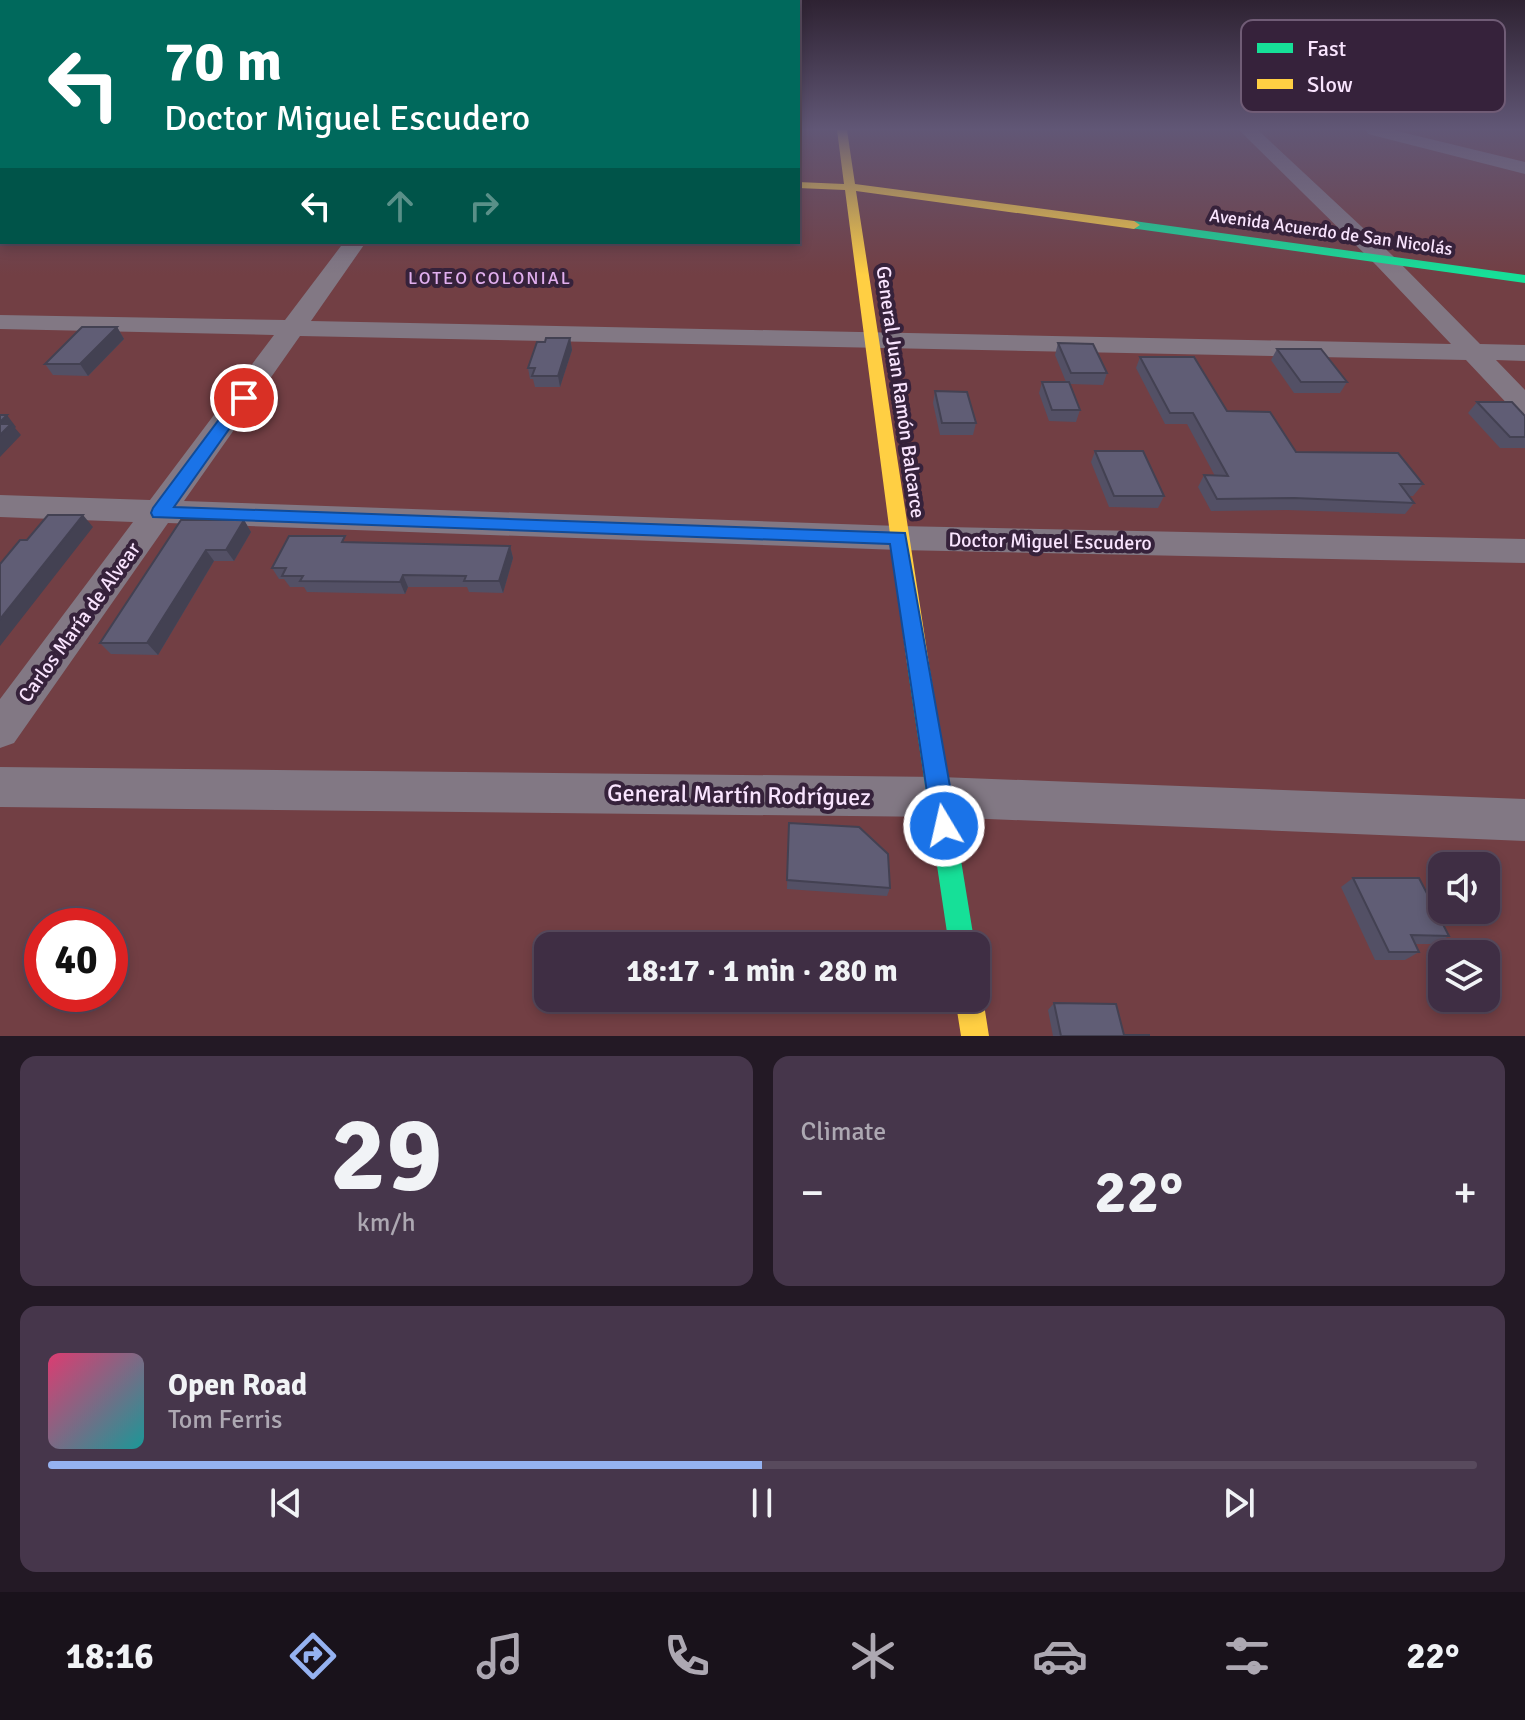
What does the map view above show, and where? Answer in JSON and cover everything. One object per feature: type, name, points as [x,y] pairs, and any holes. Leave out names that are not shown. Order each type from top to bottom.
[{"type":"street","name":"Avenida Acuerdo de San Nicolás","points":[[800,185],[846,178]]},
{"type":"street","name":"General Juan Ramón Balcarce","points":[[848,178],[874,339],[899,538],[960,932]]},
{"type":"street","name":"Avenida Acuerdo de San Nicolás","points":[[850,178],[1525,279]]},
{"type":"street","name":"Avenida Acuerdo de San Nicolás","points":[[851,178],[1525,262]]},
{"type":"street","points":[[1298,178],[1384,260],[1525,406]]},
{"type":"street","name":"Carlos María de Alvear","points":[[0,730],[354,244]]},
{"type":"street","points":[[0,322],[1525,353]]},
{"type":"street","name":"Doctor Miguel Escudero","points":[[0,506],[899,538],[1525,551]]},
{"type":"street","name":"General Martín Rodríguez","points":[[0,787],[940,797],[1525,820]]},
{"type":"street","points":[[971,1012],[975,1036]]},
{"type":"shaded area","points":[[800,178],[1525,178],[1525,1036],[0,1036],[0,244],[800,244]]},
{"type":"building","points":[[82,327],[117,327],[80,364],[45,364]]},
{"type":"building","points":[[546,338],[570,338],[558,376],[532,376],[535,368],[528,368],[537,342],[545,342]]},
{"type":"building","points":[[1058,343],[1093,344],[1107,373],[1071,373]]},
{"type":"building","points":[[1277,349],[1321,349],[1347,382],[1301,382]]},
{"type":"building","points":[[1140,357],[1194,357],[1227,411],[1270,412],[1296,452],[1398,453],[1423,484],[1400,484],[1414,503],[1294,498],[1217,499],[1204,475],[1228,476],[1193,413],[1170,413]]},
{"type":"building","points":[[1042,382],[1069,382],[1080,410],[1052,410]]},
{"type":"building","points":[[935,391],[967,392],[976,423],[942,423]]},
{"type":"building","points":[[1477,402],[1512,402],[1525,416],[1525,437],[1510,437]]},
{"type":"building","points":[[0,424],[11,424],[0,435]]},
{"type":"building","points":[[1095,451],[1143,451],[1164,496],[1114,496]]},
{"type":"building","points":[[48,515],[83,515],[0,619],[0,564],[20,540],[27,540]]},
{"type":"building","points":[[181,520],[244,520],[226,550],[206,550],[147,643],[100,643]]},
{"type":"building","points":[[289,536],[345,536],[342,542],[510,546],[499,581],[464,581],[466,576],[403,575],[400,582],[300,581],[303,576],[282,576],[286,568],[272,568]]},
{"type":"building","points":[[789,823],[859,827],[888,854],[890,888],[787,880]]},
{"type":"building","points":[[1353,878],[1419,878],[1428,895],[1428,924],[1443,924],[1449,936],[1411,935],[1419,952],[1389,952]]},
{"type":"building","points":[[1054,1003],[1116,1004],[1124,1035],[1149,1036],[1061,1036]]},
{"type":"traffic: fast","points":[[1134,225],[1525,279]]},
{"type":"traffic: fast","points":[[918,664],[960,932]]},
{"type":"traffic: slow","points":[[849,178],[918,664]]},
{"type":"traffic: slow","points":[[800,185],[871,188],[1134,225]]},
{"type":"traffic: slow","points":[[971,1012],[975,1036]]},
{"type":"district","name":"LOTEO COLONIAL","points":[[490,278]]},
{"type":"route","points":[[244,398],[160,513],[899,538],[944,826]]}]
